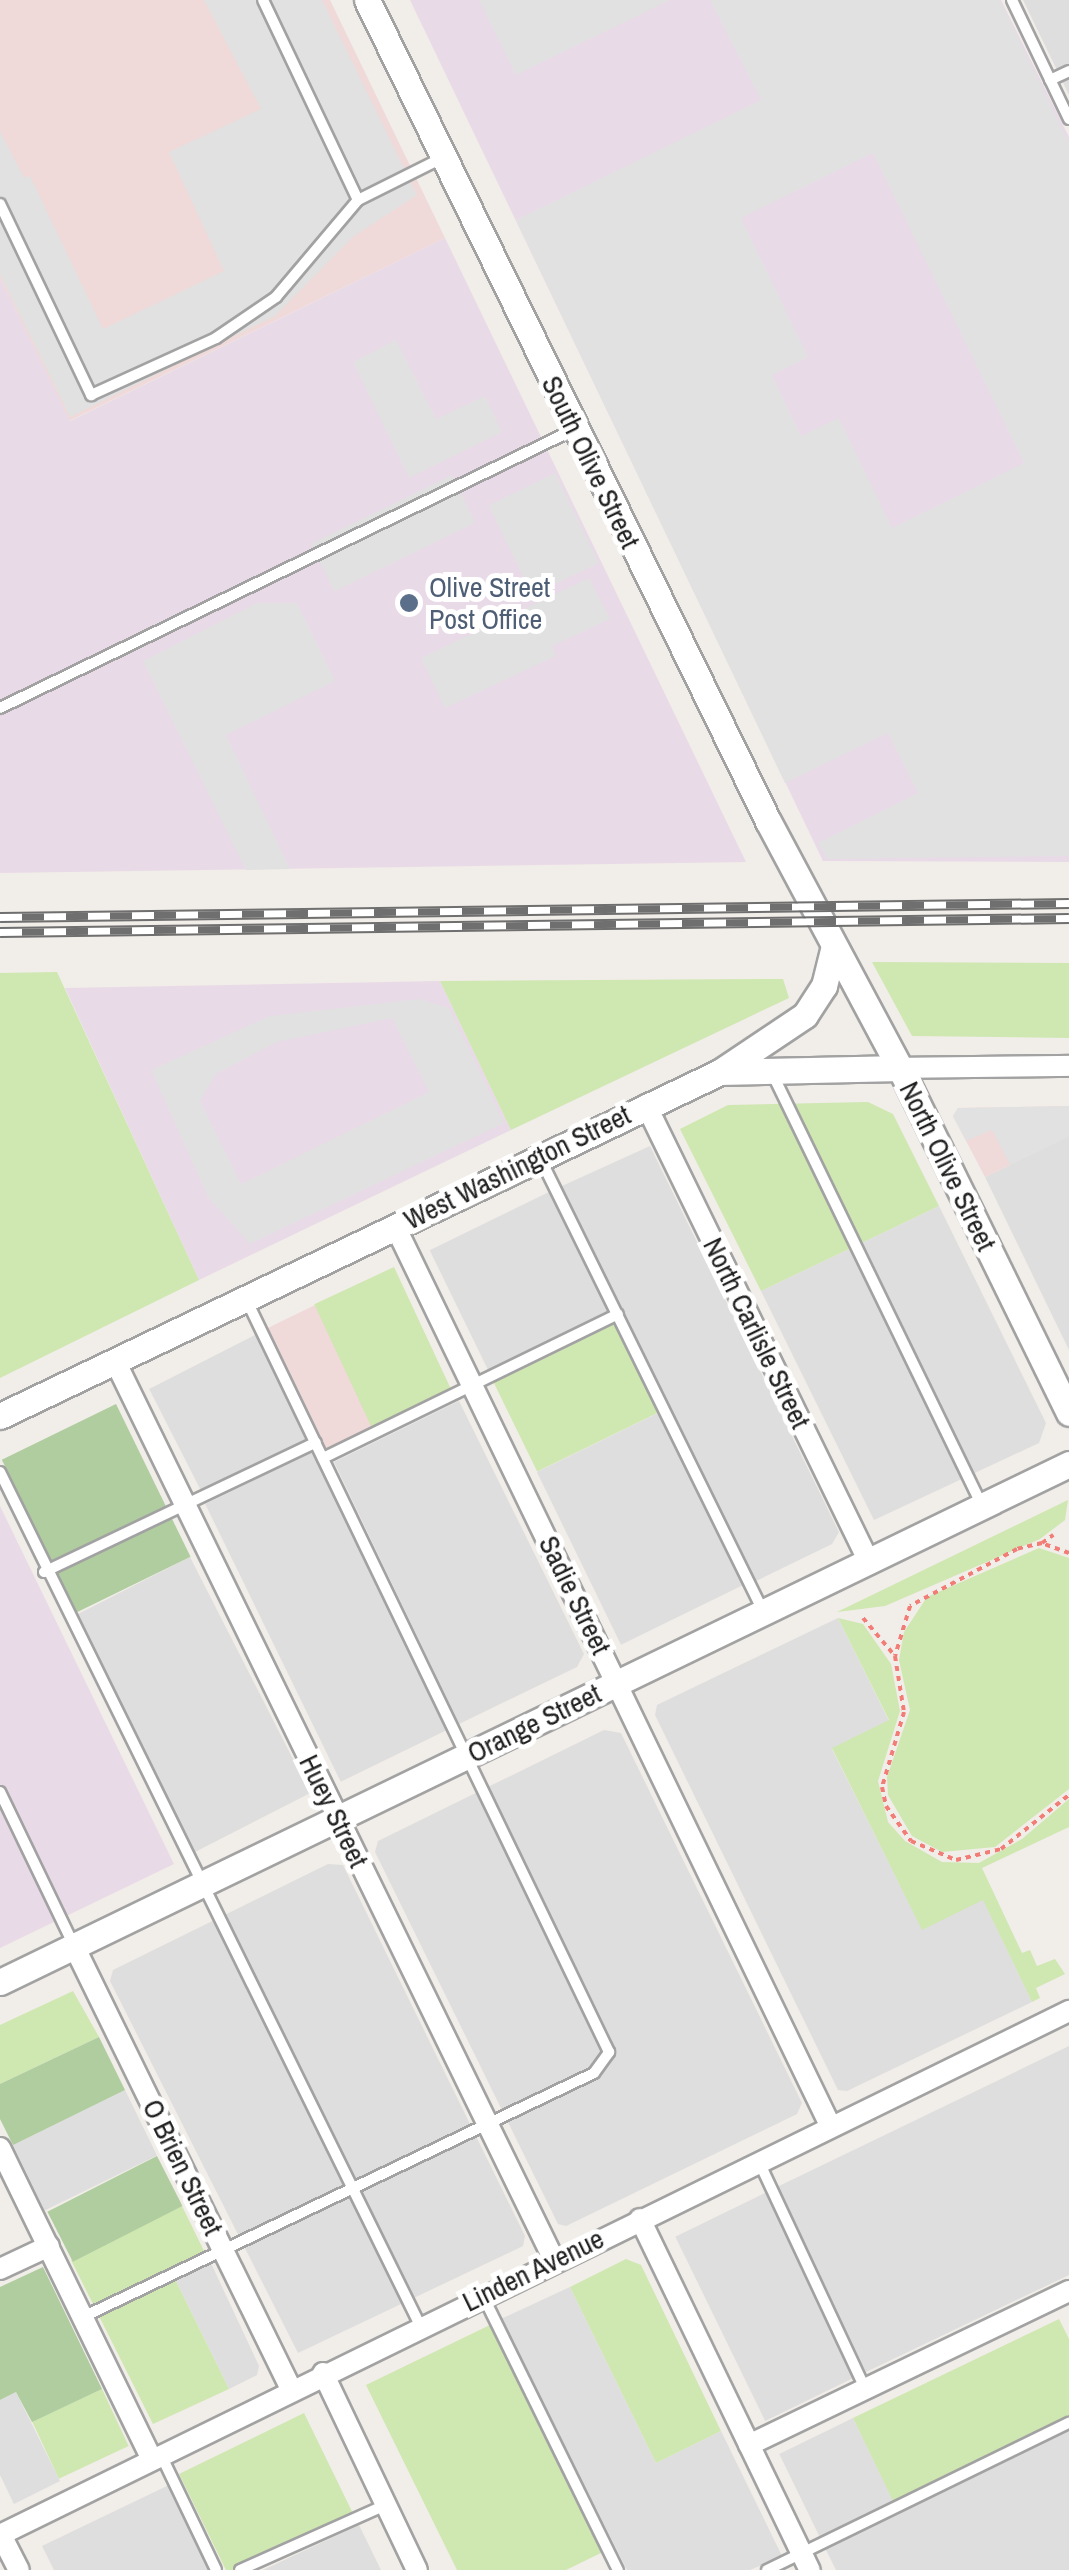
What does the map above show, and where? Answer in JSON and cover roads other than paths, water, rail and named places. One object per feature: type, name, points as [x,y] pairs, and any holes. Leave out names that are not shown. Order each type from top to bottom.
[{"type":"street","name":"South Olive Street","points":[[367,0],[819,922]]},
{"type":"street","name":"North Olive Street","points":[[819,922],[900,1068],[1069,1413]]},
{"type":"street","points":[[720,1072],[804,1015],[824,986],[833,950]]},
{"type":"street","name":"West Washington Street","points":[[0,1416],[720,1072],[769,1068],[1069,1066]]},
{"type":"street","name":"North Carlisle Street","points":[[646,1105],[869,1562]]},
{"type":"street","name":"Sadie Street","points":[[395,1226],[831,2127]]},
{"type":"street","name":"Huey Street","points":[[115,1361],[554,2260]]},
{"type":"street","name":"Orange Street","points":[[0,1982],[1069,1464]]},
{"type":"street","name":"O Brien Street","points":[[74,1946],[291,2389]]},
{"type":"street","name":"Linden Avenue","points":[[1,2535],[323,2373],[1069,2011]]},
{"type":"street","points":[[0,2148],[157,2458]]},
{"type":"street","points":[[640,2219],[805,2561]]},
{"type":"street","points":[[0,2269],[49,2246]]},
{"type":"street","points":[[750,2445],[1069,2290]]},
{"type":"street","points":[[323,2373],[418,2570]]},
{"type":"street","points":[[1,2535],[18,2570]]},
{"type":"lane","points":[[263,0],[358,200]]},
{"type":"lane","points":[[1012,0],[1069,118]]},
{"type":"lane","points":[[1050,80],[1069,70]]},
{"type":"lane","points":[[0,204],[91,395],[216,338],[276,297],[358,200],[443,158]]},
{"type":"lane","points":[[0,708],[576,429]]},
{"type":"lane","points":[[757,1044],[982,1506]]},
{"type":"lane","points":[[539,1157],[764,1612]]},
{"type":"lane","points":[[83,2318],[594,2073],[609,2052],[246,1298]]},
{"type":"lane","points":[[323,1458],[618,1314]]},
{"type":"lane","points":[[44,1572],[316,1442]]},
{"type":"lane","points":[[0,1472],[44,1572],[420,2326]]},
{"type":"lane","points":[[0,1792],[74,1946]]},
{"type":"lane","points":[[759,2162],[866,2389]]},
{"type":"lane","points":[[482,2295],[618,2570]]},
{"type":"lane","points":[[767,2570],[805,2561],[1069,2423]]},
{"type":"lane","points":[[157,2458],[216,2570]]},
{"type":"lane","points":[[240,2570],[386,2505]]},
{"type":"railway","points":[[0,917],[1069,903]]},
{"type":"railway","points":[[0,932],[1069,918]]},
{"type":"place","name":"Olive Street Post Office","points":[[409,603]]}]
